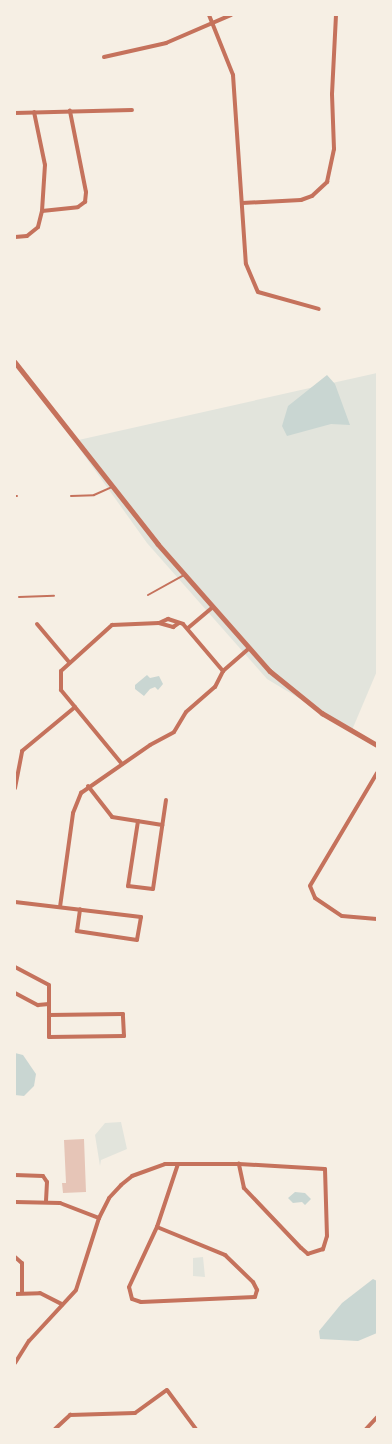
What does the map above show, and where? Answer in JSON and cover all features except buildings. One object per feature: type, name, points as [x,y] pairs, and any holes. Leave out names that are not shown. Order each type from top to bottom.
[{"type":"street","points":[[209,15],[233,75],[246,264],[258,292],[319,310]]},
{"type":"street","points":[[104,57],[166,42],[231,15]]},
{"type":"street","points":[[242,202],[301,200],[312,196],[327,182],[334,149],[332,94],[336,15]]},
{"type":"street","points":[[15,113],[132,110]]},
{"type":"street","points":[[42,211],[78,208],[85,202],[86,192],[70,111]]},
{"type":"street","points":[[15,237],[27,236],[38,227],[42,211],[45,165],[34,112]]},
{"type":"street","points":[[15,362],[112,487],[212,608],[249,648],[295,693],[377,745]]},
{"type":"street","points":[[188,628],[212,608]]},
{"type":"street","points":[[122,764],[60,686],[61,671],[69,662],[112,625],[158,623],[168,619],[188,628],[223,672]]},
{"type":"street","points":[[158,623],[171,627],[179,623]]},
{"type":"street","points":[[37,624],[69,662]]},
{"type":"street","points":[[60,907],[73,813],[78,799],[88,786],[174,732],[186,712],[215,687],[223,672],[249,648]]},
{"type":"street","points":[[15,788],[22,751],[75,707]]},
{"type":"street","points":[[377,773],[310,886],[314,898],[342,916],[377,919]]},
{"type":"street","points":[[88,786],[108,815],[162,825]]},
{"type":"street","points":[[138,821],[128,886],[153,889],[166,800]]},
{"type":"street","points":[[15,902],[80,909],[140,916],[137,940],[77,931],[80,909]]},
{"type":"street","points":[[15,967],[49,985],[49,1004],[49,1015],[49,1037],[124,1036],[123,1014],[49,1015]]},
{"type":"street","points":[[15,993],[38,1004],[49,1004]]},
{"type":"street","points":[[15,1363],[29,1341],[81,1280],[99,1218],[109,1198],[132,1176],[154,1167],[178,1164],[239,1164],[325,1169],[327,1236],[323,1249],[308,1254],[295,1241],[244,1188],[239,1164]]},
{"type":"street","points":[[157,1227],[225,1255],[253,1282],[257,1290],[255,1296],[140,1302],[132,1299],[128,1287],[157,1227],[178,1164]]},
{"type":"street","points":[[15,1175],[43,1176],[46,1182],[46,1201]]},
{"type":"street","points":[[15,1202],[46,1201],[70,1206],[99,1218]]},
{"type":"street","points":[[15,1257],[22,1263],[22,1294]]},
{"type":"street","points":[[15,1294],[40,1293],[62,1304]]},
{"type":"street","points":[[55,1429],[70,1415],[135,1413],[167,1390],[196,1429]]},
{"type":"street","points":[[366,1429],[377,1417]]},
{"type":"lane","points":[[71,496],[94,495],[112,487]]},
{"type":"lane","points":[[148,595],[184,575]]},
{"type":"lane","points":[[19,597],[54,596]]},
{"type":"shaded area","points":[[377,373],[377,671],[352,730],[267,679],[147,543],[74,441]]},
{"type":"shaded area","points":[[327,375],[335,384],[350,425],[331,424],[287,436],[282,426],[288,406]]},
{"type":"shaded area","points":[[147,675],[150,678],[159,676],[163,684],[158,690],[155,687],[150,689],[144,696],[135,689],[135,685]]},
{"type":"shaded area","points":[[15,1053],[23,1055],[36,1074],[34,1086],[24,1096],[15,1095]]},
{"type":"shaded area","points":[[121,1122],[127,1149],[101,1160],[100,1166],[95,1135],[105,1123]]},
{"type":"shaded area","points":[[295,1192],[305,1193],[311,1199],[305,1205],[302,1202],[293,1203],[288,1198]]},
{"type":"shaded area","points":[[203,1257],[205,1277],[193,1276],[193,1258]]},
{"type":"shaded area","points":[[373,1279],[377,1281],[377,1333],[358,1341],[320,1339],[319,1331],[342,1303]]}]
